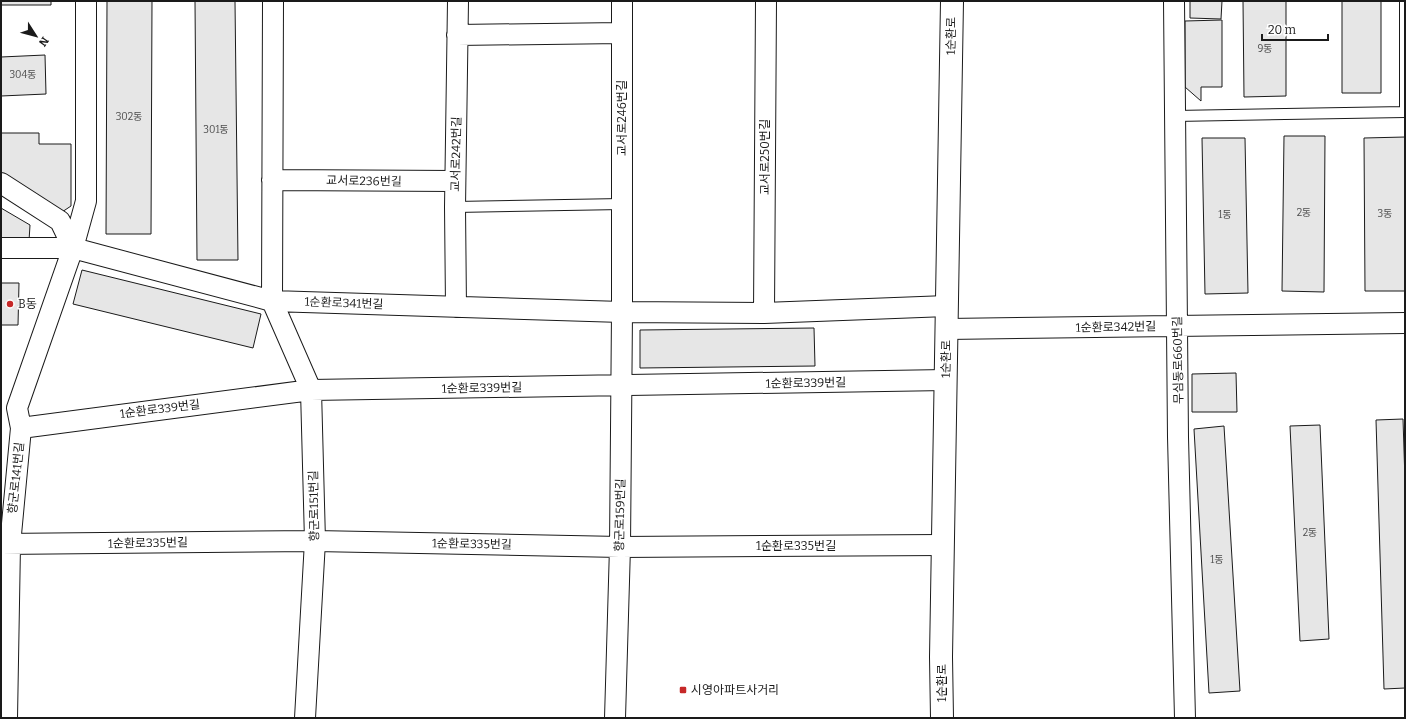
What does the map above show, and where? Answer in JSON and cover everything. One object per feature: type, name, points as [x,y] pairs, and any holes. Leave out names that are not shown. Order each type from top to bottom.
[{"type":"main road","name":"1순환로","points":[[942,718],[943,545],[952,1]]},
{"type":"street","name":"향군로141번길","points":[[7,718],[5,545],[21,428],[9,409],[73,248],[86,201],[86,1]]},
{"type":"street","points":[[272,301],[273,1]]},
{"type":"street","name":"교서로242번길","points":[[456,307],[455,182],[458,1]]},
{"type":"street","name":"교서로246번길","points":[[622,1],[622,312]]},
{"type":"street","name":"교서로250번길","points":[[764,313],[766,1]]},
{"type":"street","name":"무심동로660번길","points":[[1174,1],[1177,326],[1186,718]]},
{"type":"street","points":[[457,35],[621,33]]},
{"type":"street","name":"교서로236번길","points":[[272,180],[455,182]]},
{"type":"street","points":[[1,183],[60,221],[73,248]]},
{"type":"street","name":"1순환로341번길","points":[[1,248],[73,248],[272,301],[622,312],[764,313],[947,306]]},
{"type":"street","name":"향군로151번길","points":[[272,301],[311,390],[315,541],[305,718]]},
{"type":"street","name":"향군로159번길","points":[[614,718],[620,547],[622,312]]},
{"type":"street","name":"1순환로342번길","points":[[947,329],[1405,323]]},
{"type":"street","name":"1순환로339번길","points":[[21,428],[311,390],[946,380]]},
{"type":"street","name":"1순환로335번길","points":[[5,545],[315,541],[620,547],[943,545]]},
{"type":"lane","points":[[1175,116],[1405,112],[1405,1]]},
{"type":"lane","points":[[455,207],[622,204]]},
{"type":"building","points":[[1,1],[51,1],[51,5],[1,5]]},
{"type":"building","points":[[107,1],[152,1],[151,234],[106,234]]},
{"type":"building","points":[[195,1],[235,1],[238,260],[197,260]]},
{"type":"building","points":[[1190,1],[1222,1],[1221,19],[1190,18]]},
{"type":"building","points":[[1243,1],[1286,1],[1286,96],[1244,97]]},
{"type":"building","points":[[1342,1],[1381,1],[1381,93],[1342,93]]},
{"type":"building","points":[[1222,20],[1222,87],[1201,87],[1201,101],[1185,87],[1185,21]]},
{"type":"building","points":[[45,55],[46,94],[1,96],[1,57]]},
{"type":"building","points":[[1,133],[39,133],[39,144],[71,144],[71,206],[59,214],[1,173]]},
{"type":"building","points":[[1284,136],[1325,136],[1324,292],[1282,291]]},
{"type":"building","points":[[1405,137],[1405,291],[1365,291],[1364,138]]},
{"type":"building","points":[[1202,138],[1245,138],[1248,293],[1205,294]]},
{"type":"building","points":[[1,208],[30,225],[29,241],[1,241]]},
{"type":"building","points":[[82,270],[261,314],[253,348],[73,304]]},
{"type":"building","name":"B동","points":[[1,283],[19,283],[18,325],[1,325]]},
{"type":"building","points":[[814,328],[815,366],[640,368],[640,330]]},
{"type":"building","points":[[1236,373],[1237,412],[1192,412],[1192,374]]},
{"type":"building","points":[[1403,419],[1405,481],[1405,688],[1384,689],[1376,420]]},
{"type":"building","points":[[1320,425],[1329,639],[1300,641],[1290,426]]},
{"type":"building","points":[[1224,426],[1240,691],[1209,693],[1194,429]]},
{"type":"place","name":"B동","points":[[10,304]]},
{"type":"place","name":"시영아파트사거리","points":[[683,690]]}]
